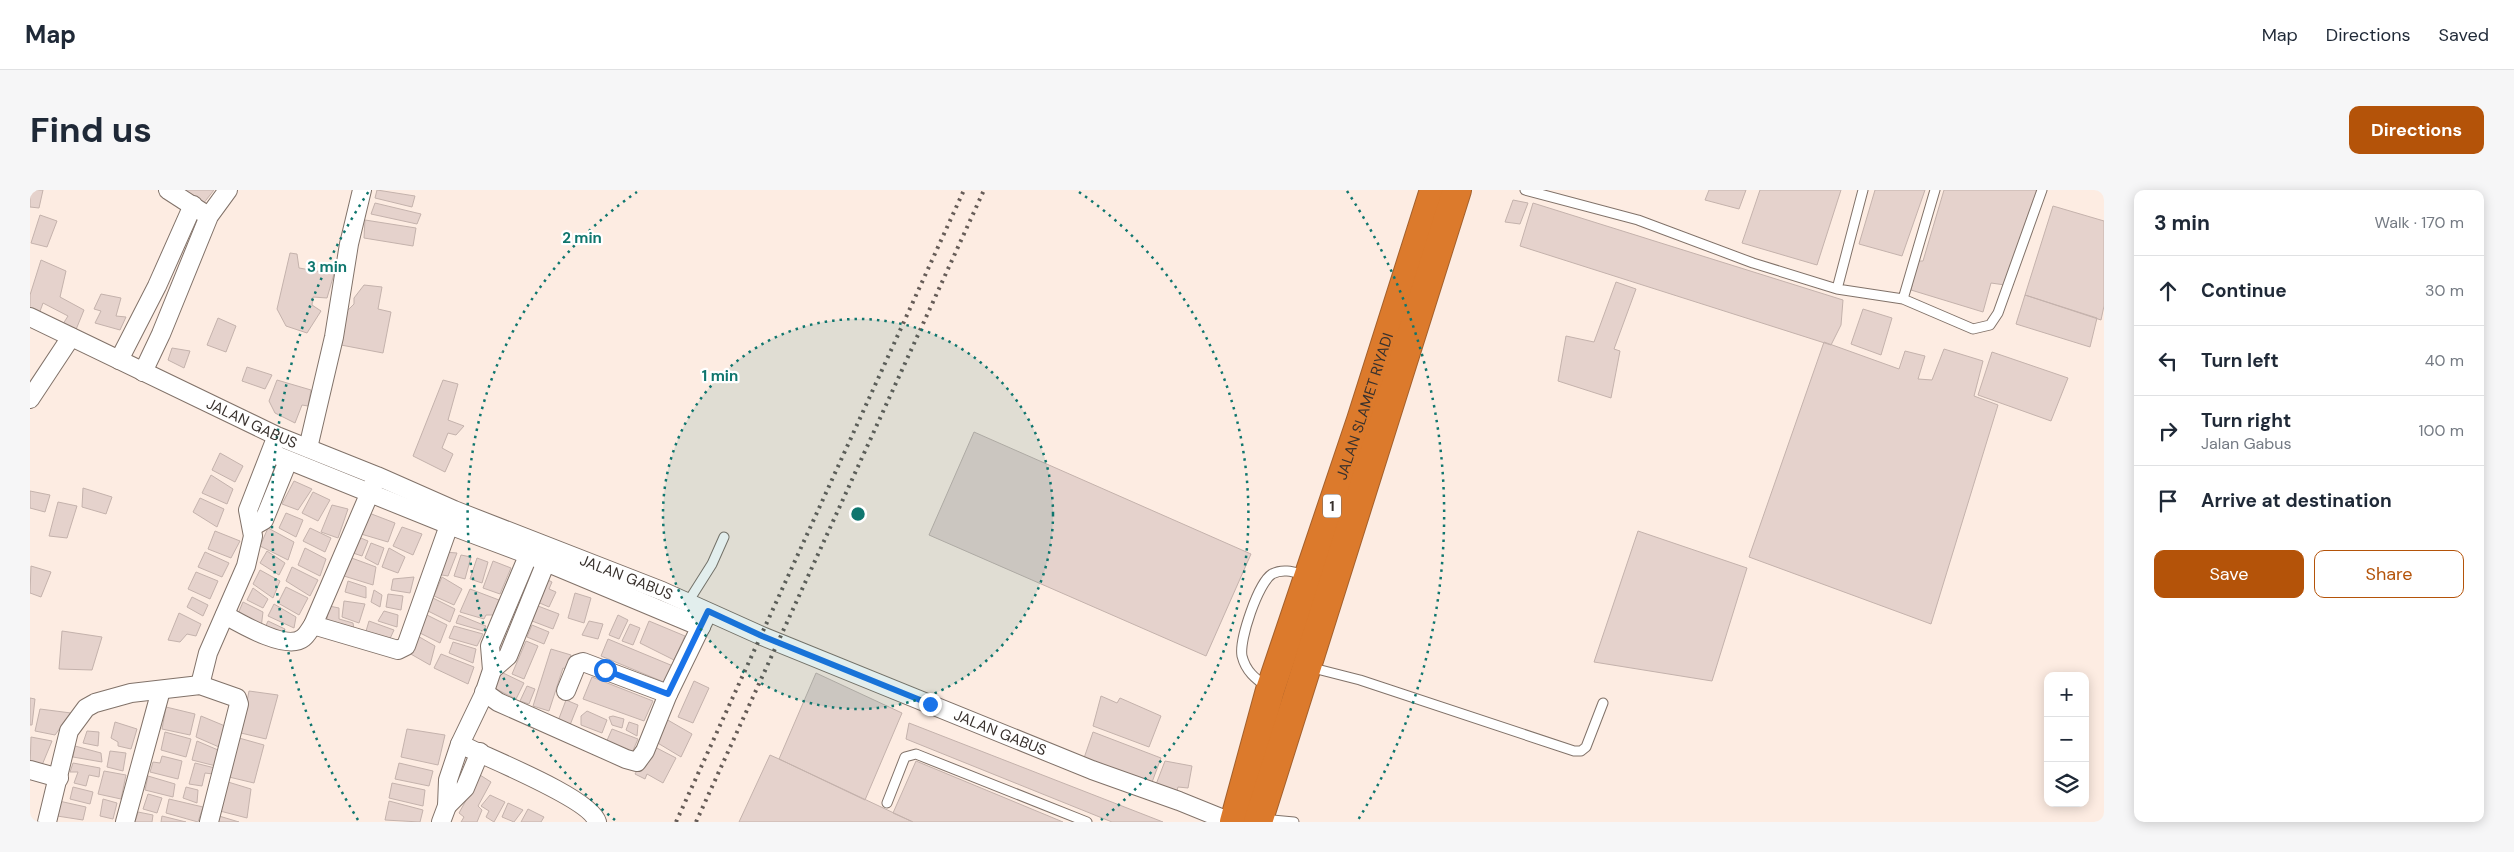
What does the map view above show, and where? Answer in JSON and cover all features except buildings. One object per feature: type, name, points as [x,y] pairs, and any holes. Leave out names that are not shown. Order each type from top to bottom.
[{"type":"highway","name":"JALAN SLAMET RIYADI","points":[[1245,821],[1270,690],[1361,420],[1434,190]]},
{"type":"highway","name":"JALAN SLAMET RIYADI","points":[[1245,821],[1306,666],[1456,190]]},
{"type":"street","points":[[168,190],[209,216]]},
{"type":"street","points":[[143,372],[161,334],[209,216],[228,190]]},
{"type":"street","points":[[308,448],[334,337],[349,244],[362,190]]},
{"type":"street","points":[[119,360],[157,286],[193,205]]},
{"type":"street","name":"JALAN GABUS","points":[[30,317],[276,436],[377,476],[452,518]]},
{"type":"street","points":[[30,399],[71,337]]},
{"type":"street","points":[[202,678],[208,653],[246,566],[253,536],[248,510],[276,436]]},
{"type":"street","points":[[271,453],[370,493],[452,518],[540,552],[701,627]]},
{"type":"street","points":[[252,527],[264,520],[288,461]]},
{"type":"street","points":[[226,615],[247,627],[286,641],[302,639],[313,625],[377,476]]},
{"type":"street","points":[[313,625],[398,650],[406,646],[452,518]]},
{"type":"street","points":[[444,814],[448,780],[460,744],[484,693],[492,670],[508,656],[540,552]]},
{"type":"street","name":"JALAN GABUS","points":[[540,552],[688,602],[762,636],[1083,766],[1245,821]]},
{"type":"street","points":[[484,693],[498,702],[626,760],[637,762],[645,751],[668,694],[708,611]]},
{"type":"street","points":[[566,692],[578,664],[583,662],[668,694]]},
{"type":"street","points":[[47,822],[69,731],[86,708],[94,703],[131,693],[161,690],[202,678],[237,698],[239,704],[209,822]]},
{"type":"street","points":[[124,822],[161,690]]},
{"type":"street","points":[[460,744],[550,785],[591,812],[597,822]]},
{"type":"street","points":[[444,814],[465,788],[480,752]]},
{"type":"street","points":[[30,770],[58,778]]},
{"type":"lane","points":[[1528,190],[1638,220],[1753,263],[1837,289],[1903,299],[1973,329],[1990,325],[1998,313],[2042,190]]},
{"type":"lane","points":[[1837,289],[1863,190]]},
{"type":"lane","points":[[1903,299],[1935,190]]},
{"type":"lane","points":[[688,602],[712,564],[724,537]]},
{"type":"lane","points":[[1270,690],[1249,674],[1242,652],[1245,630],[1264,581],[1268,577],[1272,574],[1288,570],[1308,576]]},
{"type":"lane","points":[[1306,666],[1360,680],[1574,751],[1581,751],[1586,747],[1603,703]]},
{"type":"lane","points":[[887,803],[905,757],[916,754],[1087,822]]},
{"type":"lane","points":[[1245,821],[1294,822]]},
{"type":"railway","points":[[676,822],[964,190]]},
{"type":"railway","points":[[696,822],[984,190]]},
{"type":"route","points":[[605,670],[668,694],[708,611],[762,636],[930,704]]}]
